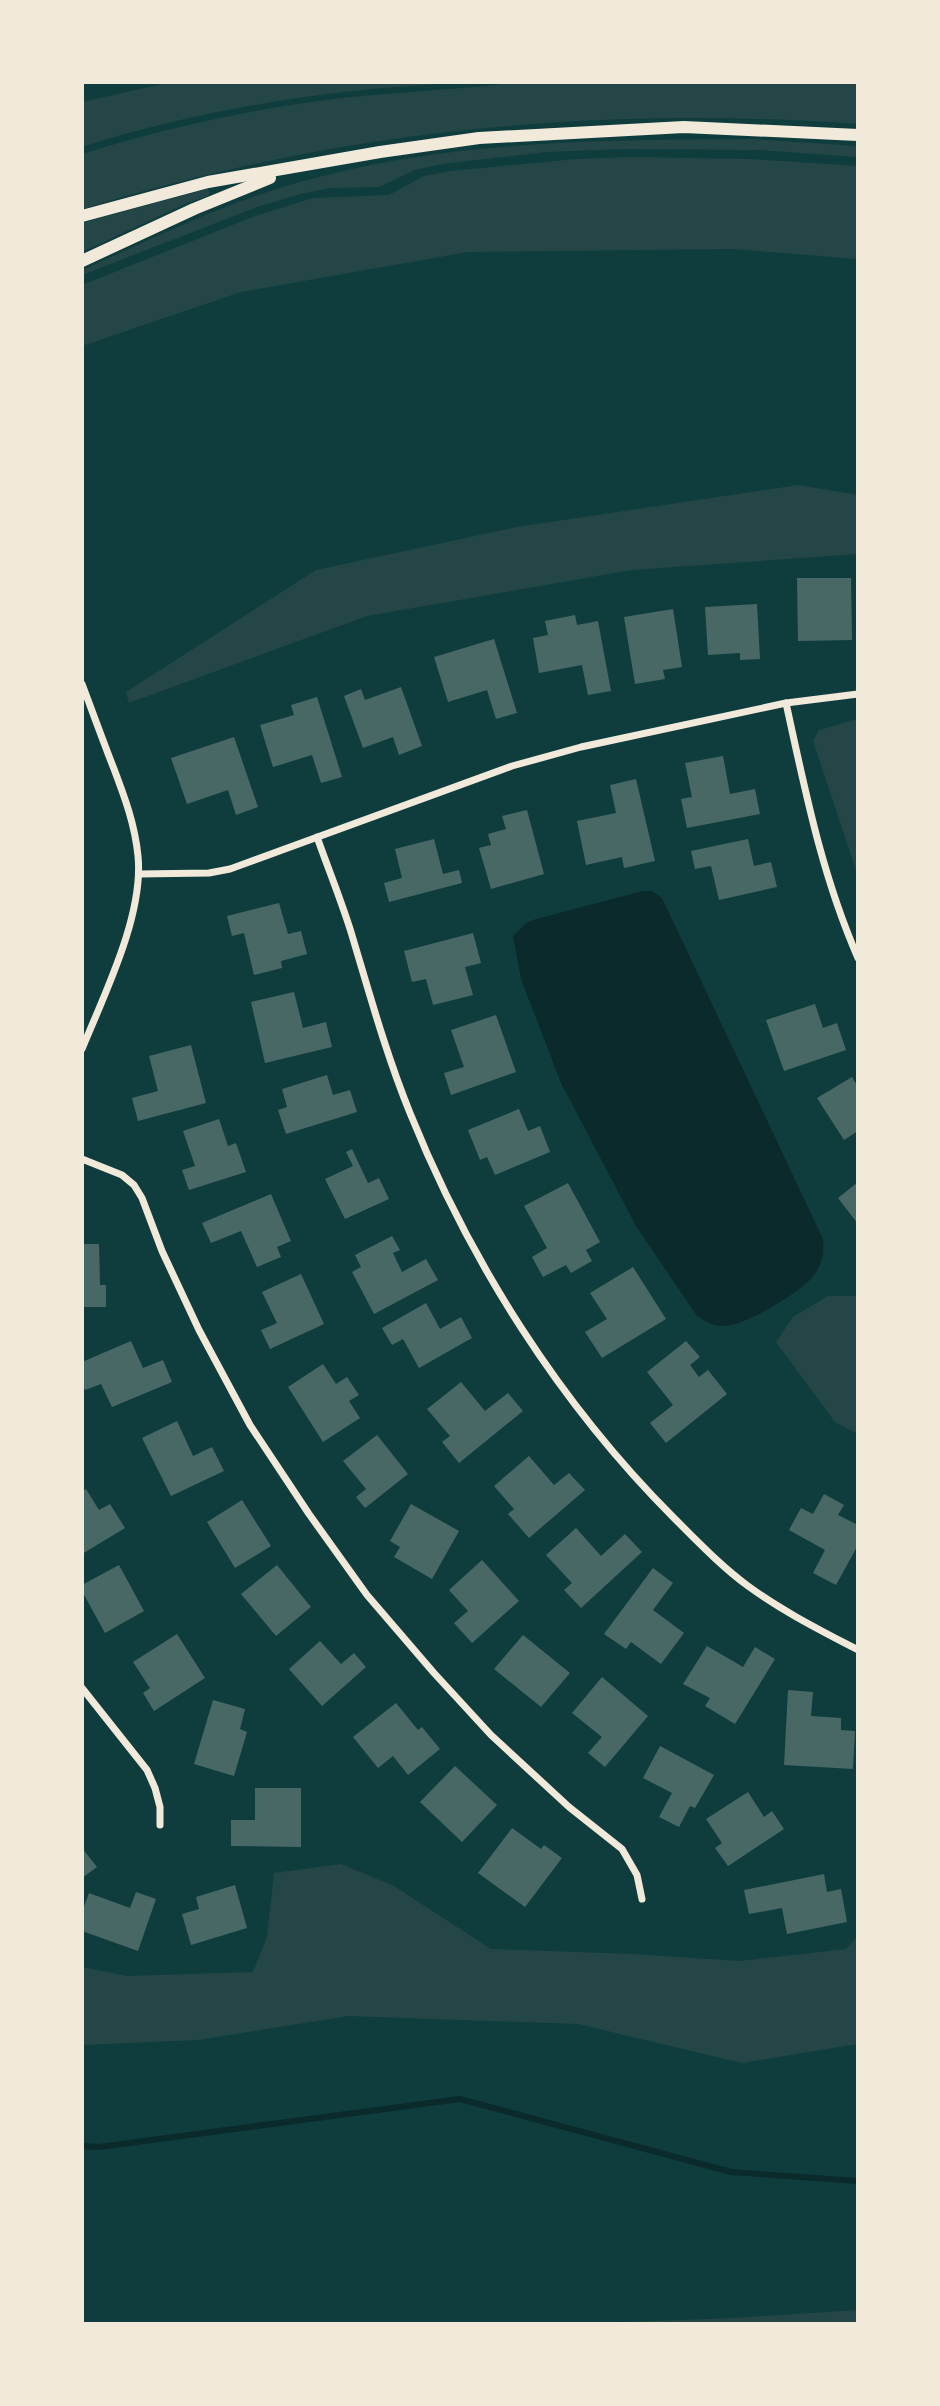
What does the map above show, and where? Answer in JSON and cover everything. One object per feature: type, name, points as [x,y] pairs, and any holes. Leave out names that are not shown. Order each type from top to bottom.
[{"type":"street","points":[[82,216],[208,182],[479,138],[684,127],[858,135]]},
{"type":"street","points":[[82,261],[194,209],[290,169]]},
{"type":"street","points":[[82,684],[126,799],[134,828],[139,874],[134,908],[122,947],[82,1049]]},
{"type":"street","points":[[139,874],[219,871],[523,763],[580,747],[786,703],[858,694]]},
{"type":"street","points":[[786,703],[814,833],[830,886],[858,958]]},
{"type":"street","points":[[317,837],[350,928],[380,1030],[410,1113],[446,1194],[476,1252],[522,1328],[559,1382],[614,1452],[713,1558],[747,1586],[785,1611],[858,1650]]},
{"type":"street","points":[[82,1159],[122,1175],[138,1191],[162,1251],[199,1330],[250,1425],[367,1595],[491,1735],[569,1807],[622,1850],[637,1875],[642,1899]]},
{"type":"street","points":[[82,1688],[147,1770],[160,1807],[160,1825]]},
{"type":"shaded area","points":[[171,82],[460,82],[344,92],[265,103],[173,122],[82,147],[82,102]]},
{"type":"shaded area","points":[[520,82],[858,82],[858,124],[661,118],[466,130],[273,160],[177,182],[82,209],[82,154],[144,136],[238,114],[301,103]]},
{"type":"shaded area","points":[[751,139],[858,146],[858,157],[760,150],[623,149],[546,152],[442,164],[415,170],[379,187],[331,188],[257,207],[82,275],[82,270],[213,212],[266,192],[349,169],[520,145]]},
{"type":"shaded area","points":[[576,159],[749,159],[858,166],[858,259],[732,249],[468,252],[241,292],[82,346],[82,285],[255,216],[313,198],[389,195],[424,176],[451,171]]},
{"type":"shaded area","points":[[207,189],[210,192],[208,196],[82,252],[82,223]]},
{"type":"shaded area","points":[[798,485],[858,495],[858,554],[632,570],[367,616],[129,703],[126,692],[316,570],[517,527]]},
{"type":"shaded area","points":[[858,719],[858,876],[813,741],[819,730]]},
{"type":"shaded area","points":[[643,891],[652,891],[662,898],[823,1239],[821,1261],[808,1281],[772,1307],[732,1325],[715,1325],[697,1316],[636,1226],[561,1083],[521,979],[513,936],[526,923]]},
{"type":"shaded area","points":[[828,1296],[858,1296],[858,1434],[835,1422],[776,1342],[793,1317]]},
{"type":"shaded area","points":[[341,1864],[394,1886],[491,1949],[740,1961],[846,1949],[858,1936],[858,2044],[742,2063],[578,2024],[348,2016],[198,2040],[82,2045],[82,1967],[127,1976],[253,1972],[267,1937],[274,1873]]},
{"type":"shaded area","points":[[858,2310],[858,2324],[568,2324],[734,2318]]},
{"type":"building","points":[[797,578],[851,578],[852,640],[798,641]]},
{"type":"building","points":[[757,604],[760,659],[740,660],[740,653],[708,655],[705,607]]},
{"type":"building","points":[[673,609],[682,667],[663,670],[665,679],[635,684],[624,617]]},
{"type":"building","points":[[575,615],[577,625],[598,621],[611,691],[588,695],[582,665],[539,673],[533,638],[548,635],[545,621]]},
{"type":"building","points":[[494,639],[517,713],[496,719],[487,690],[448,702],[434,657]]},
{"type":"building","points":[[401,687],[422,746],[399,755],[393,737],[363,748],[344,696],[361,689],[365,700]]},
{"type":"building","points":[[317,697],[342,777],[321,783],[312,755],[273,767],[260,725],[294,715],[291,705]]},
{"type":"building","points":[[234,737],[258,807],[236,815],[228,790],[187,804],[171,758]]},
{"type":"building","points":[[723,756],[730,794],[755,789],[760,814],[687,828],[681,799],[692,797],[685,763]]},
{"type":"building","points":[[636,779],[655,861],[624,868],[622,857],[586,865],[577,821],[616,813],[610,785]]},
{"type":"building","points":[[527,810],[544,874],[491,889],[479,848],[491,845],[488,834],[506,829],[502,816]]},
{"type":"building","points":[[434,839],[443,874],[459,870],[462,883],[389,902],[384,883],[402,878],[395,849]]},
{"type":"building","points":[[748,839],[754,866],[771,862],[777,887],[719,900],[711,866],[695,869],[691,851]]},
{"type":"building","points":[[279,903],[288,934],[301,931],[307,954],[281,961],[282,968],[254,975],[244,933],[232,936],[227,916]]},
{"type":"building","points":[[473,933],[481,963],[465,967],[473,995],[433,1005],[426,979],[412,982],[404,951]]},
{"type":"building","points":[[294,992],[303,1028],[326,1022],[332,1047],[265,1063],[251,1002]]},
{"type":"building","points":[[815,1004],[823,1028],[837,1023],[846,1050],[784,1071],[766,1020]]},
{"type":"building","points":[[496,1015],[516,1072],[451,1095],[444,1073],[464,1067],[451,1030]]},
{"type":"building","points":[[191,1045],[206,1103],[138,1121],[132,1098],[158,1091],[149,1056]]},
{"type":"building","points":[[327,1075],[333,1095],[350,1090],[357,1112],[286,1134],[278,1110],[287,1107],[282,1089]]},
{"type":"building","points":[[852,1077],[858,1087],[858,1131],[844,1140],[817,1098]]},
{"type":"building","points":[[519,1109],[528,1131],[540,1126],[550,1152],[495,1175],[487,1157],[480,1160],[468,1130]]},
{"type":"building","points":[[219,1119],[228,1146],[236,1143],[246,1172],[189,1190],[182,1170],[195,1166],[183,1131]]},
{"type":"building","points":[[352,1149],[368,1183],[379,1178],[389,1199],[345,1219],[325,1179],[353,1166],[346,1152]]},
{"type":"building","points":[[858,1182],[858,1224],[838,1198]]},
{"type":"building","points":[[568,1183],[600,1242],[586,1250],[592,1261],[571,1273],[566,1265],[543,1277],[532,1257],[547,1248],[524,1206]]},
{"type":"building","points":[[271,1194],[291,1241],[277,1247],[281,1257],[257,1267],[241,1231],[211,1243],[202,1223]]},
{"type":"building","points":[[392,1236],[400,1250],[393,1253],[402,1272],[426,1259],[438,1280],[374,1314],[352,1272],[361,1267],[355,1255]]},
{"type":"building","points":[[82,1244],[99,1244],[100,1285],[106,1285],[106,1307],[82,1307]]},
{"type":"building","points":[[633,1267],[666,1319],[602,1358],[585,1332],[607,1319],[590,1293]]},
{"type":"building","points":[[301,1274],[324,1324],[270,1349],[261,1330],[277,1323],[262,1292]]},
{"type":"building","points":[[426,1303],[440,1329],[461,1317],[472,1338],[419,1368],[403,1339],[392,1345],[382,1328]]},
{"type":"building","points":[[131,1341],[143,1368],[163,1360],[172,1382],[112,1407],[101,1384],[85,1390],[82,1383],[82,1362]]},
{"type":"building","points":[[686,1341],[700,1357],[690,1365],[699,1377],[708,1370],[727,1394],[666,1443],[650,1423],[673,1405],[647,1372]]},
{"type":"building","points":[[323,1364],[336,1384],[347,1377],[359,1395],[349,1401],[360,1418],[323,1442],[288,1387]]},
{"type":"building","points":[[461,1382],[485,1411],[508,1393],[523,1411],[459,1463],[442,1442],[450,1436],[427,1409]]},
{"type":"building","points":[[177,1421],[193,1456],[212,1447],[224,1471],[171,1496],[142,1438]]},
{"type":"building","points":[[377,1435],[408,1474],[365,1508],[356,1497],[366,1489],[343,1461]]},
{"type":"building","points":[[529,1456],[554,1485],[569,1473],[585,1490],[529,1538],[508,1514],[514,1509],[494,1486]]},
{"type":"building","points":[[86,1489],[99,1510],[110,1504],[125,1528],[82,1554],[82,1491]]},
{"type":"building","points":[[824,1494],[844,1505],[838,1515],[858,1525],[858,1545],[836,1585],[813,1573],[825,1550],[789,1530],[801,1508],[813,1514]]},
{"type":"building","points":[[242,1500],[271,1546],[235,1568],[207,1522]]},
{"type":"building","points":[[411,1504],[459,1531],[432,1579],[394,1557],[400,1547],[390,1541]]},
{"type":"building","points":[[576,1528],[601,1556],[625,1534],[642,1552],[581,1608],[564,1590],[572,1583],[546,1555]]},
{"type":"building","points":[[482,1560],[519,1601],[472,1643],[454,1623],[468,1611],[449,1590]]},
{"type":"building","points":[[119,1565],[144,1611],[105,1633],[82,1591],[82,1585]]},
{"type":"building","points":[[277,1565],[311,1607],[276,1636],[241,1594]]},
{"type":"building","points":[[653,1568],[673,1583],[653,1610],[684,1633],[661,1664],[631,1642],[626,1649],[604,1634]]},
{"type":"building","points":[[177,1634],[205,1678],[154,1711],[143,1693],[150,1688],[133,1662]]},
{"type":"building","points":[[523,1635],[570,1673],[541,1707],[494,1669]]},
{"type":"building","points":[[320,1641],[341,1664],[354,1653],[366,1667],[322,1706],[289,1669]]},
{"type":"building","points":[[707,1646],[743,1667],[755,1647],[775,1659],[735,1724],[705,1706],[710,1698],[683,1684]]},
{"type":"building","points":[[602,1677],[648,1716],[605,1767],[588,1753],[602,1737],[572,1713]]},
{"type":"building","points":[[788,1690],[813,1692],[811,1716],[841,1718],[841,1730],[855,1731],[853,1769],[784,1765]]},
{"type":"building","points":[[213,1700],[245,1709],[240,1729],[247,1732],[234,1776],[194,1764]]},
{"type":"building","points":[[396,1703],[418,1730],[422,1727],[440,1749],[408,1775],[393,1756],[378,1768],[353,1737]]},
{"type":"building","points":[[660,1746],[714,1775],[695,1808],[690,1806],[679,1827],[659,1817],[672,1793],[643,1778]]},
{"type":"building","points":[[455,1766],[497,1805],[462,1842],[420,1802]]},
{"type":"building","points":[[255,1788],[301,1788],[301,1847],[231,1846],[231,1820],[255,1820]]},
{"type":"building","points":[[748,1792],[764,1817],[772,1811],[784,1829],[728,1866],[715,1848],[722,1843],[706,1819]]},
{"type":"building","points":[[512,1828],[541,1849],[544,1845],[562,1858],[525,1907],[478,1873]]},
{"type":"building","points":[[82,1848],[97,1867],[82,1878]]},
{"type":"building","points":[[824,1874],[827,1892],[841,1889],[847,1922],[787,1934],[782,1908],[749,1914],[744,1890]]},
{"type":"building","points":[[235,1885],[247,1928],[191,1945],[182,1914],[199,1909],[196,1897]]},
{"type":"building","points":[[136,1892],[156,1899],[138,1951],[82,1931],[82,1912],[89,1893],[130,1908]]},
{"type":"waterway","points":[[82,2146],[99,2147],[460,2099],[731,2172],[858,2181]]}]
